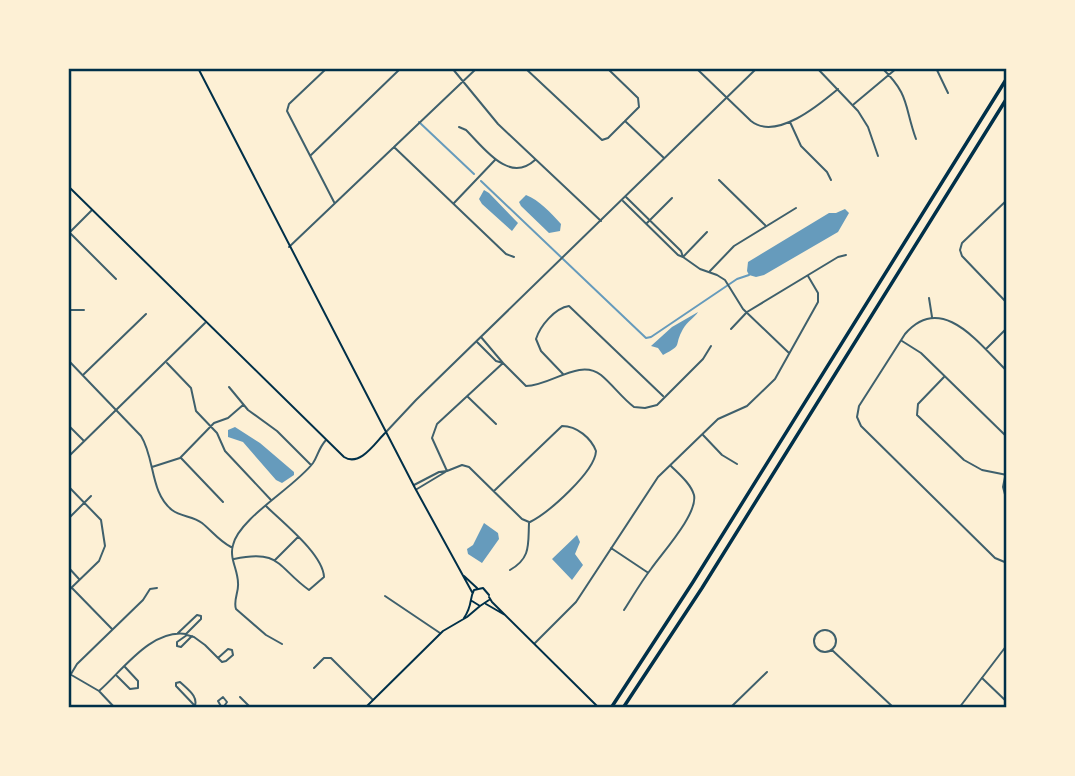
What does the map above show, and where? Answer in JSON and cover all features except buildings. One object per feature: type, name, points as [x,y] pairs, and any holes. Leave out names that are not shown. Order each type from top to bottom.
[{"type":"highway","points":[[611,708],[694,582],[1007,78]]},
{"type":"highway","points":[[623,708],[702,588],[1007,99]]},
{"type":"main road","points":[[198,68],[416,490],[472,592],[472,601],[463,619]]},
{"type":"main road","points":[[68,186],[326,440],[352,460],[360,458],[386,432]]},
{"type":"main road","points":[[461,572],[477,588],[485,589],[511,621],[599,708]]},
{"type":"main road","points":[[472,592],[477,588]]},
{"type":"main road","points":[[365,708],[441,634],[485,604],[489,597]]},
{"type":"main road","points":[[472,601],[480,606]]},
{"type":"main road","points":[[485,604],[511,621]]},
{"type":"street","points":[[327,68],[287,109],[335,203]]},
{"type":"street","points":[[310,155],[401,68]]},
{"type":"street","points":[[452,68],[494,120],[601,221]]},
{"type":"street","points":[[289,247],[477,68]]},
{"type":"street","points":[[525,68],[597,138],[603,140],[625,121],[640,103],[607,68]]},
{"type":"street","points":[[696,68],[758,126],[771,127],[811,111],[838,89]]},
{"type":"street","points":[[386,432],[757,68]]},
{"type":"street","points":[[817,68],[853,105],[867,127],[878,156]]},
{"type":"street","points":[[882,68],[904,93],[916,139]]},
{"type":"street","points":[[853,105],[897,68]]},
{"type":"street","points":[[936,68],[948,93]]},
{"type":"street","points":[[625,121],[665,158]]},
{"type":"street","points":[[789,121],[801,146],[827,172],[831,180]]},
{"type":"street","points":[[458,127],[466,130],[507,168],[522,169],[536,159]]},
{"type":"street","points":[[393,147],[506,254],[514,257]]},
{"type":"street","points":[[454,203],[496,159]]},
{"type":"street","points":[[719,180],[766,226]]},
{"type":"street","points":[[626,197],[681,251],[683,257]]},
{"type":"street","points":[[646,224],[672,198]]},
{"type":"street","points":[[622,200],[678,255],[694,266],[721,277],[747,312],[790,353]]},
{"type":"street","points":[[1007,200],[960,248],[961,255],[1007,303]]},
{"type":"street","points":[[710,272],[734,246],[796,208]]},
{"type":"street","points":[[93,210],[69,232],[116,279]]},
{"type":"street","points":[[683,257],[708,232]]},
{"type":"street","points":[[731,329],[747,312],[838,257],[846,255]]},
{"type":"street","points":[[535,643],[574,604],[654,482],[720,416],[750,403],[775,379],[818,302],[818,293],[807,275]]},
{"type":"street","points":[[929,298],[932,318]]},
{"type":"street","points":[[564,375],[541,351],[536,338],[541,326],[562,307],[569,306],[664,397]]},
{"type":"street","points":[[68,310],[84,310]]},
{"type":"street","points":[[83,375],[146,314]]},
{"type":"street","points":[[1007,371],[957,324],[946,319],[932,318],[914,325],[901,340],[857,413],[859,422],[995,558],[1007,563]]},
{"type":"street","points":[[68,457],[205,323]]},
{"type":"street","points":[[985,350],[1007,328]]},
{"type":"street","points":[[481,337],[526,386],[536,386],[577,370],[590,369],[602,376],[628,402],[640,408],[657,405],[703,359],[711,346]]},
{"type":"street","points":[[901,340],[919,352],[1007,438]]},
{"type":"street","points":[[477,341],[496,361],[503,363]]},
{"type":"street","points":[[68,360],[143,439],[159,493],[170,509],[200,521],[218,540],[232,547]]},
{"type":"street","points":[[166,362],[191,388],[196,411],[218,434],[225,451],[271,500]]},
{"type":"street","points":[[447,471],[433,444],[432,434],[437,424],[503,363]]},
{"type":"street","points":[[944,376],[918,403],[918,417],[964,460],[982,470],[1006,475]]},
{"type":"street","points":[[229,387],[243,405],[279,433],[311,465]]},
{"type":"street","points":[[467,396],[496,424]]},
{"type":"street","points":[[152,467],[180,458],[211,426],[243,405]]},
{"type":"street","points":[[68,425],[84,442]]},
{"type":"street","points":[[494,491],[555,430],[567,425],[585,436],[596,451],[590,470],[544,514],[529,522]]},
{"type":"street","points":[[702,434],[722,455],[737,464]]},
{"type":"street","points":[[282,644],[266,635],[236,609],[234,605],[239,583],[232,547],[238,534],[265,506],[293,484],[315,461],[319,448],[326,440]]},
{"type":"street","points":[[180,458],[223,502]]},
{"type":"street","points":[[624,610],[648,572],[670,545],[694,503],[690,486],[670,465]]},
{"type":"street","points":[[416,490],[457,466],[469,467],[522,519],[529,522]]},
{"type":"street","points":[[1007,467],[1003,491],[1007,502]]},
{"type":"street","points":[[414,485],[439,472],[447,471]]},
{"type":"street","points":[[68,486],[98,516],[104,526],[105,546],[100,560],[68,591]]},
{"type":"street","points":[[68,519],[91,496]]},
{"type":"street","points":[[233,560],[255,556],[275,561],[308,590],[324,575],[314,555],[265,506]]},
{"type":"street","points":[[510,570],[522,563],[527,555],[529,522]]},
{"type":"street","points":[[275,561],[298,537]]},
{"type":"street","points":[[611,548],[648,572]]},
{"type":"street","points":[[68,567],[80,579]]},
{"type":"street","points":[[72,587],[113,629]]},
{"type":"street","points":[[115,708],[99,691],[70,674],[143,600],[150,589],[157,588]]},
{"type":"street","points":[[384,596],[441,634]]},
{"type":"street","points":[[178,633],[200,615],[201,620],[177,642],[178,647],[192,636]]},
{"type":"street","points":[[827,630],[833,634],[836,642],[832,650],[823,652],[817,648],[815,642],[818,633],[827,630]]},
{"type":"street","points":[[99,691],[154,640],[168,634],[192,636],[218,657]]},
{"type":"street","points":[[959,708],[1007,645]]},
{"type":"street","points":[[832,650],[894,708]]},
{"type":"street","points":[[314,668],[328,656],[373,700]]},
{"type":"street","points":[[117,675],[130,689],[137,689],[138,681],[125,667]]},
{"type":"street","points":[[730,708],[767,672]]},
{"type":"street","points":[[982,678],[1007,702]]},
{"type":"street","points":[[180,682],[195,697],[195,707],[176,686],[176,683],[180,682]]},
{"type":"street","points":[[240,697],[251,708]]},
{"type":"water","points":[[484,190],[518,223],[512,231],[482,204],[479,199]]},
{"type":"water","points":[[526,195],[540,203],[561,224],[560,231],[549,233],[521,206],[519,202]]},
{"type":"water","points":[[845,209],[849,213],[838,232],[764,275],[749,275],[748,262],[829,213]]},
{"type":"water","points":[[698,312],[685,326],[674,349],[663,355],[658,348],[651,346],[672,327]]},
{"type":"water","points":[[235,427],[260,443],[294,472],[294,475],[282,483],[276,480],[243,442],[228,437],[228,430]]},
{"type":"water","points":[[484,523],[498,533],[499,539],[482,563],[468,554],[467,549],[473,545]]},
{"type":"water","points":[[577,535],[580,542],[575,554],[583,565],[572,580],[552,559]]},
{"type":"waterway","points":[[419,122],[474,174]]},
{"type":"waterway","points":[[481,181],[646,338],[737,279],[749,275]]}]
